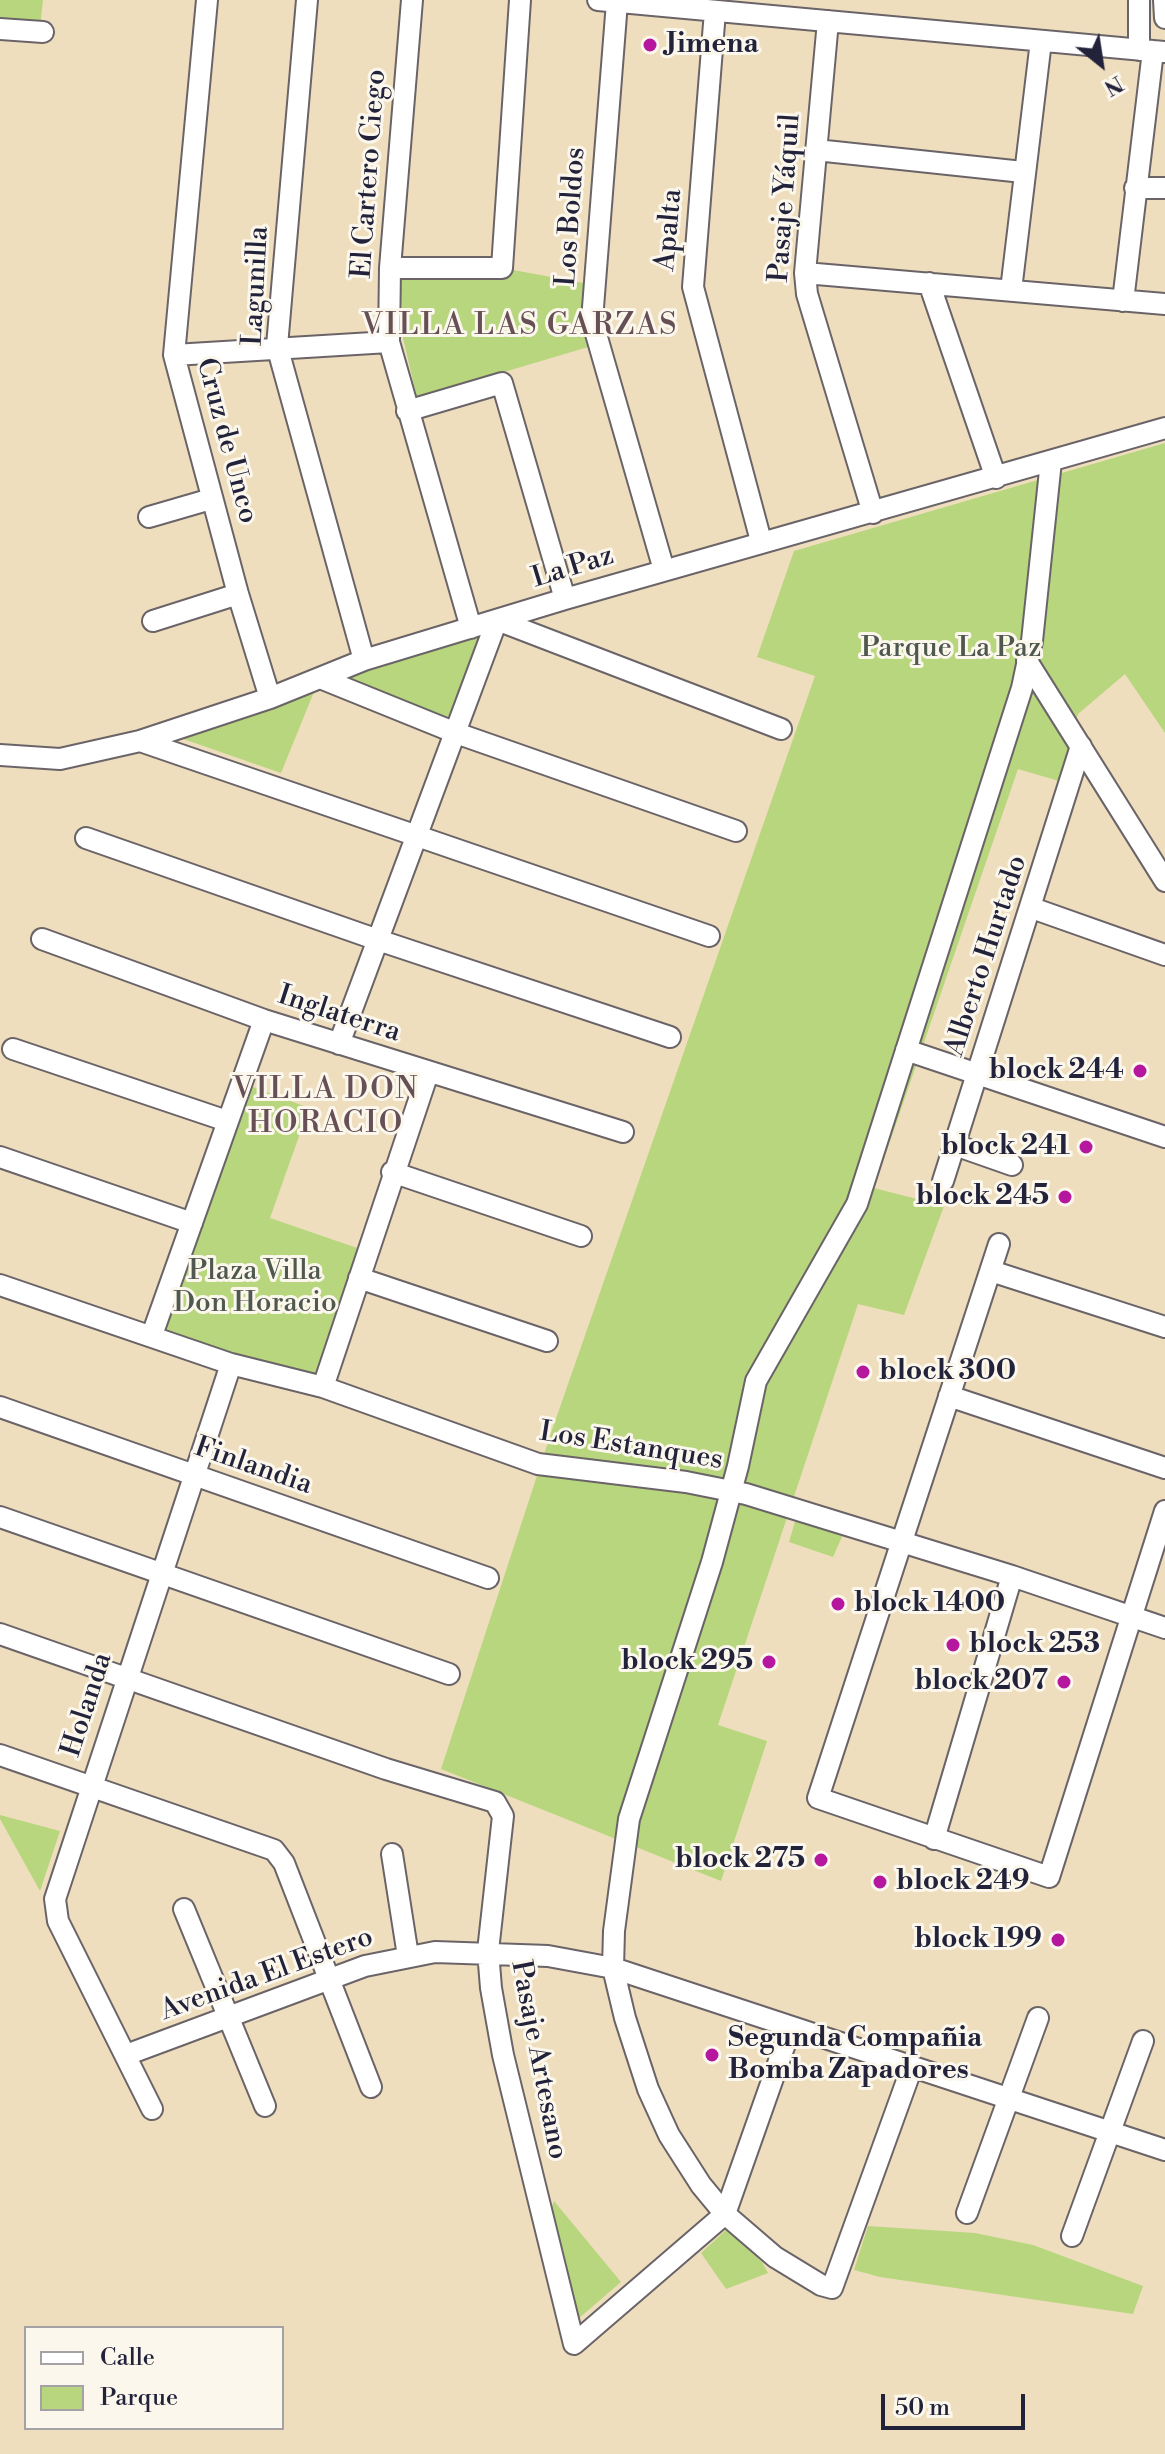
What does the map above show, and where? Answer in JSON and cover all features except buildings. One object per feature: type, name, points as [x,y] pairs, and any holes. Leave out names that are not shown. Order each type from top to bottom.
[{"type":"street","name":"Cruz de Unco","points":[[207,0],[174,355],[211,499],[270,698]]},
{"type":"street","name":"Lagunilla","points":[[307,0],[277,346],[364,660]]},
{"type":"street","name":"El Cartero Ciego","points":[[412,0],[390,268],[389,342],[471,628]]},
{"type":"street","points":[[390,268],[502,268],[520,0]]},
{"type":"street","points":[[1123,301],[1152,51],[1139,0]]},
{"type":"street","points":[[1164,0],[1165,18]]},
{"type":"street","points":[[607,1],[1152,51]]},
{"type":"street","name":"Los Boldos","points":[[607,1],[592,320],[664,570]]},
{"type":"street","name":"Apalta","points":[[715,11],[693,287],[761,541]]},
{"type":"street","name":"Pasaje Yáquil","points":[[828,21],[805,273],[807,294],[873,513]]},
{"type":"street","points":[[0,29],[43,32]]},
{"type":"street","points":[[1011,290],[1041,41]]},
{"type":"street","points":[[816,150],[1023,172]]},
{"type":"street","points":[[1135,188],[1165,188]]},
{"type":"street","points":[[805,273],[1165,304]]},
{"type":"street","points":[[929,283],[996,478]]},
{"type":"street","points":[[174,355],[277,346],[389,342]]},
{"type":"street","points":[[407,411],[502,383],[565,599]]},
{"type":"street","name":"La Paz","points":[[0,755],[60,759],[140,741],[270,698],[364,660],[761,541],[873,513],[1165,428]]},
{"type":"street","points":[[912,2067],[832,2288],[785,2264],[725,2214],[685,2161],[648,2089],[613,1968],[618,1892],[629,1819],[712,1562],[729,1490],[738,1466],[756,1381],[857,1204],[1027,661],[1051,461]]},
{"type":"street","points":[[149,517],[211,499]]},
{"type":"street","points":[[153,621],[238,594]]},
{"type":"street","points":[[339,1044],[497,620],[781,729]]},
{"type":"street","points":[[1027,661],[1165,881]]},
{"type":"street","points":[[320,678],[456,733],[736,831]]},
{"type":"street","points":[[140,741],[417,833],[709,936]]},
{"type":"street","name":"Alberto Hurtado","points":[[943,1181],[1081,746]]},
{"type":"street","points":[[86,838],[670,1037]]},
{"type":"street","points":[[1032,908],[1165,955]]},
{"type":"street","name":"Inglaterra","points":[[42,939],[264,1020],[623,1132]]},
{"type":"street","points":[[152,1335],[264,1020]]},
{"type":"street","points":[[13,1049],[227,1121]]},
{"type":"street","points":[[906,1050],[1165,1137]]},
{"type":"street","points":[[323,1387],[392,1172],[428,1073]]},
{"type":"street","points":[[955,1145],[1012,1165]]},
{"type":"street","points":[[0,1157],[192,1223]]},
{"type":"street","points":[[392,1172],[581,1236]]},
{"type":"street","points":[[999,1244],[818,1798],[1049,1877],[1165,1511]]},
{"type":"street","points":[[991,1271],[1165,1327]]},
{"type":"street","points":[[359,1278],[547,1341]]},
{"type":"street","name":"Los Estanques","points":[[0,1285],[231,1364],[323,1387],[538,1464],[729,1490],[1012,1576],[1165,1628]]},
{"type":"street","name":"Holanda","points":[[152,2109],[55,1912],[55,1899],[231,1364]]},
{"type":"street","points":[[949,1396],[1165,1468]]},
{"type":"street","name":"Finlandia","points":[[0,1407],[488,1578]]},
{"type":"street","points":[[0,1517],[449,1674]]},
{"type":"street","points":[[934,1839],[1012,1576]]},
{"type":"street","points":[[0,1634],[125,1679]]},
{"type":"street","name":"Pasaje Artesano","points":[[125,1679],[386,1769],[495,1802],[503,1816],[488,1951],[503,2055],[574,2344],[725,2214]]},
{"type":"street","points":[[0,1755],[274,1850],[284,1863],[371,2087]]},
{"type":"street","points":[[392,1854],[408,1956]]},
{"type":"street","points":[[184,1909],[265,2106]]},
{"type":"street","name":"Avenida El Estero","points":[[126,2055],[328,1977],[408,1956],[488,1951],[548,1956],[613,1968],[1165,2150]]},
{"type":"street","points":[[967,2213],[1038,2018]]},
{"type":"street","points":[[725,2214],[791,2027]]},
{"type":"street","points":[[1072,2236],[1143,2041]]},
{"type":"green space","points":[[0,0],[43,0],[40,27],[0,25]]},
{"type":"green space","points":[[502,268],[584,283],[582,321],[588,347],[417,398],[403,338],[400,272]]},
{"type":"green space","name":"Parque La Paz","points":[[1165,443],[1165,733],[1125,674],[1078,714],[1059,781],[1018,769],[874,1188],[944,1206],[904,1315],[858,1304],[718,1725],[767,1741],[721,1881],[441,1769],[552,1430],[815,676],[757,657],[794,551]]},
{"type":"green space","points":[[488,628],[453,720],[331,678]]},
{"type":"green space","points":[[318,682],[281,773],[166,733]]},
{"type":"green space","name":"Plaza Villa Don Horacio","points":[[248,1085],[309,1108],[270,1218],[363,1250],[321,1382],[159,1333]]},
{"type":"green space","points":[[797,1515],[845,1530],[833,1557],[789,1542]]},
{"type":"green space","points":[[0,1815],[60,1831],[40,1891],[0,1819]]},
{"type":"green space","points":[[554,2201],[621,2282],[578,2319],[551,2209]]},
{"type":"green space","points":[[868,2226],[975,2233],[1033,2245],[1143,2286],[1133,2314],[880,2277],[854,2270]]},
{"type":"green space","points":[[727,2229],[762,2262],[768,2273],[726,2289],[701,2253]]},
{"type":"place","name":"Jimena","points":[[650,45]]},
{"type":"place","name":"block 244","points":[[1140,1071]]},
{"type":"place","name":"block 241","points":[[1086,1147]]},
{"type":"place","name":"block 245","points":[[1065,1197]]},
{"type":"place","name":"block 300","points":[[863,1372]]},
{"type":"place","name":"block 1400","points":[[838,1604]]},
{"type":"place","name":"block 253","points":[[953,1645]]},
{"type":"place","name":"block 295","points":[[769,1662]]},
{"type":"place","name":"block 207","points":[[1064,1682]]},
{"type":"place","name":"block 275","points":[[821,1860]]},
{"type":"place","name":"block 249","points":[[880,1882]]},
{"type":"place","name":"block 199","points":[[1058,1940]]},
{"type":"place","name":"Segunda Compañia Bomba Zapadores","points":[[712,2055]]},
{"type":"district","name":"VILLA LAS GARZAS","points":[[520,327]]},
{"type":"district","name":"VILLA DON HORACIO","points":[[326,1108]]}]
